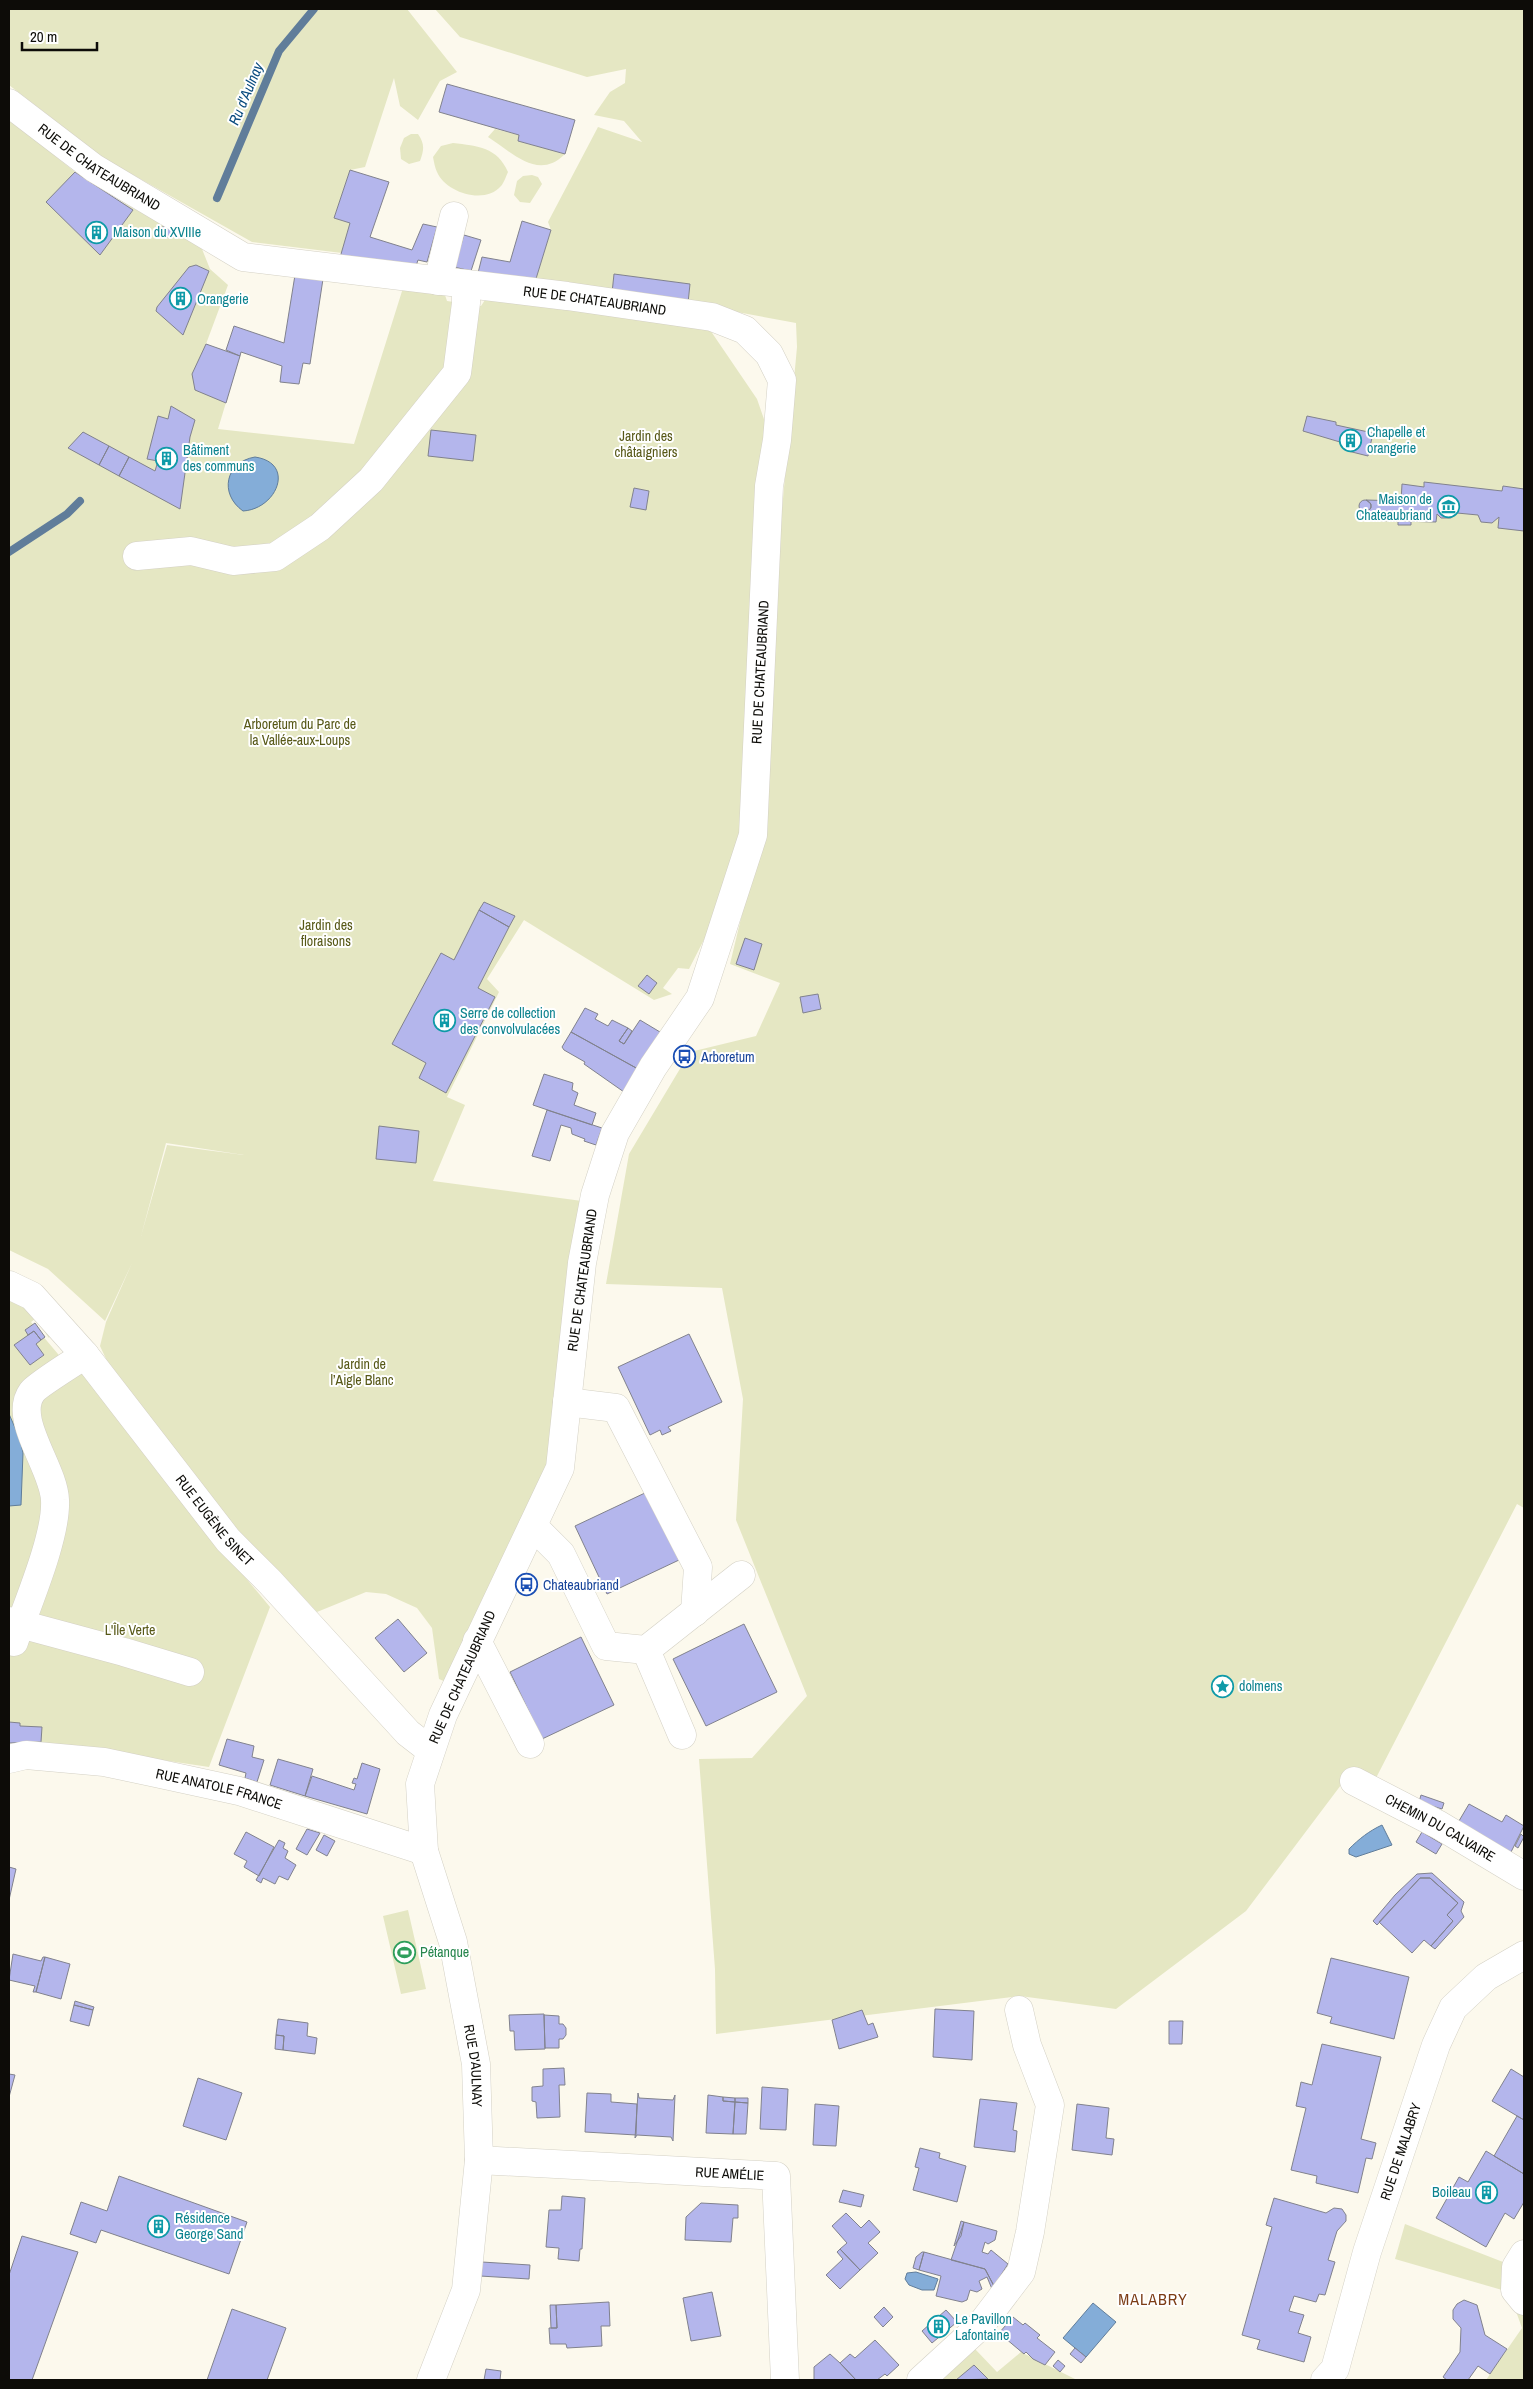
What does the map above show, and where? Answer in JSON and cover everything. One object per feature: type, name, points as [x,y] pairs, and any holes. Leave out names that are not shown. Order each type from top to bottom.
[{"type":"street","name":"RUE DE CHATEAUBRIAND","points":[[9,103],[94,168],[243,257],[567,296],[712,317],[745,330],[769,354],[782,380],[777,440],[769,486],[752,835],[700,998],[632,1102],[615,1134],[601,1172],[586,1236],[560,1468],[443,1714],[430,1750]]},
{"type":"street","points":[[438,281],[454,216]]},
{"type":"street","points":[[136,556],[191,551],[233,561],[275,557],[320,527],[372,480],[457,373],[466,303],[466,284]]},
{"type":"street","name":"RUE EUGÈNE SINET","points":[[9,1285],[32,1296],[85,1355],[228,1540],[270,1582],[408,1733],[430,1750]]},
{"type":"street","points":[[85,1355],[32,1392],[26,1415],[29,1428],[46,1463],[55,1499],[52,1524],[15,1628],[190,1672]]},
{"type":"street","points":[[567,1402],[616,1408],[698,1567],[695,1612]]},
{"type":"street","points":[[533,1526],[561,1554],[606,1646],[646,1650],[741,1575]]},
{"type":"street","points":[[477,1641],[530,1744]]},
{"type":"street","points":[[646,1650],[682,1735]]},
{"type":"street","name":"RUE D'AULNAY","points":[[430,1750],[420,1784],[424,1851],[453,1942],[476,2064],[479,2160],[466,2290],[431,2380]]},
{"type":"street","name":"RUE ANATOLE FRANCE","points":[[9,1759],[26,1755],[104,1762],[239,1791],[424,1851]]},
{"type":"street","name":"CHEMIN DU CALVAIRE","points":[[1354,1781],[1439,1825],[1524,1876]]},
{"type":"street","name":"RUE DE MALABRY","points":[[1325,2380],[1335,2369],[1367,2252],[1436,2045],[1453,2008],[1486,1977],[1524,1955]]},
{"type":"street","points":[[921,2380],[980,2326],[1021,2272],[1030,2232],[1050,2104],[1027,2045],[1019,2010]]},
{"type":"street","name":"RUE AMÉLIE","points":[[479,2160],[776,2176],[785,2380]]},
{"type":"street","points":[[1524,2254],[1516,2267],[1515,2290],[1524,2302]]},
{"type":"green space","points":[[9,9],[407,9],[457,72],[440,81],[418,120],[400,106],[394,78],[365,167],[350,170],[334,218],[350,223],[342,253],[252,242],[105,159],[9,85]]},
{"type":"green space","points":[[435,9],[1524,9],[1524,1508],[1517,1504],[1375,1780],[1344,1781],[1246,1911],[1116,2009],[1020,1996],[716,2034],[715,1969],[699,1759],[752,1758],[807,1696],[736,1520],[743,1399],[722,1288],[606,1284],[629,1154],[690,1052],[756,1036],[780,983],[730,964],[755,860],[774,596],[797,347],[796,323],[688,303],[690,284],[614,274],[612,293],[535,282],[551,230],[548,222],[598,127],[642,142],[624,121],[594,115],[610,92],[625,83],[626,69],[587,77],[460,37]]},
{"type":"green space","name":"Arboretum du Parc de la Vallée-aux-Loups","points":[[9,119],[75,172],[105,193],[200,244],[210,269],[228,285],[206,344],[240,356],[218,429],[354,444],[403,288],[444,292],[447,301],[481,306],[489,294],[706,324],[757,399],[765,422],[757,494],[743,819],[713,922],[689,969],[678,968],[663,988],[672,994],[654,1000],[524,920],[487,979],[499,992],[447,1097],[465,1105],[433,1181],[582,1201],[552,1455],[526,1514],[478,1608],[446,1682],[439,1679],[432,1628],[417,1608],[386,1594],[366,1592],[317,1612],[278,1570],[264,1564],[206,1494],[107,1361],[100,1346],[106,1322],[132,1263],[105,1321],[48,1269],[9,1250]],"holes":[[[166,1143],[244,1155],[167,1145],[141,1236]]]},
{"type":"green space","points":[[495,129],[519,135],[518,141],[565,154],[555,162],[545,165],[535,165],[526,162],[488,137]]},
{"type":"green space","points":[[411,134],[418,134],[423,144],[423,150],[420,161],[409,164],[401,159],[400,148],[404,138]]},
{"type":"green space","points":[[453,143],[486,149],[498,157],[508,172],[501,186],[494,192],[486,195],[476,195],[457,191],[449,186],[437,172],[433,157],[441,146]]},
{"type":"green space","points":[[532,175],[538,177],[542,184],[530,203],[520,202],[514,195],[517,181],[523,176]]},
{"type":"green space","name":"L'Île Verte","points":[[9,1292],[53,1330],[49,1338],[35,1319],[31,1322],[74,1373],[86,1363],[162,1465],[155,1469],[270,1607],[209,1767],[41,1742],[9,1743]]},
{"type":"green space","name":"Pétanque","points":[[408,1910],[426,1989],[401,1994],[383,1916]]},
{"type":"green space","points":[[1405,2224],[1516,2267],[1524,2301],[1524,2380],[1486,2380],[1522,2328],[1509,2292],[1395,2259]]},
{"type":"green space","points":[[975,2349],[997,2372],[1021,2352],[1077,2380],[987,2380],[974,2365],[956,2380],[942,2380]]},
{"type":"water","points":[[255,457],[268,461],[275,468],[278,476],[277,486],[273,495],[265,503],[243,511],[235,504],[231,496],[228,488],[229,479],[237,465]]},
{"type":"water","points":[[9,1414],[20,1439],[23,1453],[21,1505],[9,1506]]},
{"type":"water","points":[[1382,1825],[1392,1845],[1356,1857],[1349,1854],[1349,1849],[1368,1833]]},
{"type":"water","points":[[916,2272],[938,2279],[934,2290],[922,2290],[909,2285],[905,2279],[907,2273]]},
{"type":"water","points":[[1093,2303],[1116,2322],[1086,2357],[1063,2338]]},
{"type":"building","points":[[447,84],[575,120],[565,154],[518,141],[519,135],[439,112]]},
{"type":"building","points":[[350,170],[389,182],[370,237],[412,250],[423,224],[437,227],[427,262],[418,260],[415,269],[339,261],[350,223],[334,218]]},
{"type":"building","name":"Maison du XVIIIe","points":[[75,172],[133,210],[100,255],[46,202]]},
{"type":"building","points":[[522,221],[551,230],[535,282],[478,273],[482,257],[510,262]]},
{"type":"building","points":[[164,225],[173,230],[169,238],[159,233]]},
{"type":"building","points":[[464,235],[481,240],[471,271],[454,267]]},
{"type":"building","name":"Orangerie","points":[[196,265],[209,271],[183,335],[156,311],[157,307],[189,267]]},
{"type":"building","points":[[614,274],[690,284],[688,303],[612,293]]},
{"type":"building","points":[[295,275],[323,279],[310,364],[303,363],[299,384],[280,382],[282,366],[241,352],[240,356],[226,350],[234,326],[284,343]]},
{"type":"building","points":[[206,344],[240,356],[226,403],[195,390],[192,374]]},
{"type":"building","name":"Bâtiment des communs","points":[[171,406],[195,420],[190,437],[180,509],[119,476],[129,457],[155,471],[158,461],[147,459],[158,416],[168,419]]},
{"type":"building","name":"Chapelle et orangerie","points":[[1307,416],[1373,433],[1368,456],[1348,451],[1350,445],[1303,431]]},
{"type":"building","points":[[431,430],[476,435],[473,461],[428,456]]},
{"type":"building","points":[[83,432],[109,446],[99,465],[68,448]]},
{"type":"building","points":[[109,446],[129,457],[119,476],[99,465]]},
{"type":"building","name":"Maison de Chateaubriand","points":[[1424,482],[1502,491],[1503,486],[1524,489],[1524,531],[1498,528],[1499,517],[1492,523],[1481,522],[1478,515],[1457,513],[1451,518],[1441,518],[1437,514],[1436,522],[1359,520],[1360,509],[1366,512],[1371,508],[1371,504],[1366,500],[1401,501],[1402,484],[1424,487]]},
{"type":"building","points":[[634,488],[649,491],[646,510],[630,507]]},
{"type":"building","points":[[1363,500],[1367,500],[1371,506],[1367,512],[1363,512],[1359,508],[1359,504]]},
{"type":"building","points":[[1398,520],[1411,521],[1411,525],[1398,525]]},
{"type":"building","points":[[484,902],[515,916],[509,927],[479,910]]},
{"type":"building","name":"Serre de collection des convolvulacées","points":[[479,910],[509,927],[478,988],[495,997],[446,1093],[419,1078],[426,1063],[392,1044],[441,953],[454,960]]},
{"type":"building","points":[[745,938],[762,944],[754,970],[736,964]]},
{"type":"building","points":[[647,975],[657,983],[649,994],[638,986]]},
{"type":"building","points":[[818,994],[821,1009],[803,1013],[800,997]]},
{"type":"building","points":[[585,1008],[598,1014],[595,1019],[608,1026],[612,1020],[628,1028],[619,1041],[624,1044],[640,1020],[660,1032],[638,1069],[571,1032]]},
{"type":"building","points":[[628,1028],[632,1031],[624,1044],[619,1041]]},
{"type":"building","points":[[571,1032],[638,1069],[624,1092],[584,1064],[585,1062],[564,1050],[562,1047]]},
{"type":"building","points":[[544,1074],[573,1083],[572,1090],[578,1093],[574,1105],[596,1113],[592,1125],[533,1105]]},
{"type":"building","points":[[547,1110],[602,1128],[596,1145],[584,1141],[585,1139],[572,1134],[571,1128],[561,1125],[550,1161],[532,1156]]},
{"type":"building","points":[[379,1126],[419,1131],[416,1163],[376,1159]]},
{"type":"building","points":[[35,1323],[45,1337],[41,1340],[34,1331],[28,1335],[25,1330]]},
{"type":"building","points":[[34,1331],[41,1340],[36,1344],[44,1355],[30,1365],[14,1345]]},
{"type":"building","points":[[689,1334],[722,1402],[668,1427],[671,1431],[662,1435],[660,1430],[650,1435],[618,1367]]},
{"type":"building","points":[[647,1492],[679,1560],[607,1594],[575,1526]]},
{"type":"building","points":[[398,1619],[427,1653],[404,1672],[375,1638]]},
{"type":"building","points":[[744,1624],[777,1692],[706,1726],[673,1659]]},
{"type":"building","points":[[581,1637],[614,1705],[542,1739],[510,1672]]},
{"type":"building","points":[[9,1722],[20,1723],[20,1726],[42,1727],[41,1742],[9,1743]]},
{"type":"building","points":[[227,1739],[254,1746],[252,1757],[264,1760],[257,1782],[245,1778],[246,1773],[219,1765]]},
{"type":"building","points":[[278,1759],[313,1769],[305,1796],[270,1785]]},
{"type":"building","points":[[362,1763],[380,1769],[367,1814],[305,1796],[312,1776],[354,1790],[356,1784],[352,1783],[354,1778],[357,1779]]},
{"type":"building","points":[[1421,1795],[1444,1803],[1442,1809],[1419,1802]]},
{"type":"building","points":[[1469,1804],[1502,1822],[1506,1815],[1524,1826],[1509,1856],[1456,1826]]},
{"type":"building","points":[[307,1829],[320,1833],[307,1855],[296,1849]]},
{"type":"building","points":[[246,1832],[274,1847],[259,1876],[244,1867],[247,1861],[234,1854]]},
{"type":"building","points":[[1422,1832],[1442,1844],[1436,1854],[1416,1842]]},
{"type":"building","points":[[1521,1834],[1524,1837],[1518,1848],[1515,1846]]},
{"type":"building","points":[[324,1835],[335,1841],[327,1856],[316,1850]]},
{"type":"building","points":[[279,1840],[285,1843],[283,1848],[288,1851],[285,1858],[296,1865],[288,1880],[279,1876],[275,1884],[263,1878],[261,1883],[256,1880]]},
{"type":"building","points":[[9,1867],[16,1869],[9,1900]]},
{"type":"building","points":[[1432,1873],[1464,1902],[1461,1911],[1464,1917],[1435,1949],[1431,1946],[1453,1921],[1447,1915],[1458,1903],[1430,1878],[1420,1878],[1377,1925],[1373,1921],[1395,1895],[1417,1874]]},
{"type":"building","points":[[1420,1878],[1430,1878],[1458,1903],[1447,1915],[1453,1921],[1431,1946],[1424,1940],[1412,1953],[1379,1922]]},
{"type":"building","points":[[13,1954],[41,1961],[45,1957],[36,1992],[33,1992],[35,1986],[9,1980]]},
{"type":"building","points":[[45,1957],[70,1964],[61,1999],[36,1992]]},
{"type":"building","points":[[1331,1958],[1409,1977],[1394,2039],[1330,2023],[1332,2017],[1317,2013]]},
{"type":"building","points":[[75,2001],[94,2007],[93,2010],[74,2005]]},
{"type":"building","points":[[74,2005],[93,2010],[89,2026],[70,2021]]},
{"type":"building","points":[[935,2009],[974,2011],[972,2060],[933,2057]]},
{"type":"building","points":[[862,2010],[868,2025],[873,2023],[878,2037],[839,2049],[832,2020]]},
{"type":"building","points":[[544,2014],[545,2049],[515,2050],[514,2031],[510,2031],[509,2015]]},
{"type":"building","points":[[544,2015],[559,2016],[559,2024],[563,2024],[566,2028],[566,2035],[563,2039],[559,2039],[559,2048],[545,2048]]},
{"type":"building","points":[[278,2019],[308,2023],[307,2036],[317,2038],[315,2054],[283,2050],[284,2036],[276,2035]]},
{"type":"building","points":[[1169,2021],[1183,2021],[1182,2044],[1169,2044]]},
{"type":"building","points":[[276,2035],[284,2036],[283,2050],[275,2049]]},
{"type":"building","points":[[1322,2044],[1381,2057],[1361,2139],[1376,2143],[1372,2159],[1366,2158],[1358,2193],[1316,2183],[1317,2176],[1291,2170],[1306,2108],[1296,2106],[1301,2082],[1312,2085]]},
{"type":"building","points":[[564,2068],[565,2085],[559,2085],[560,2117],[537,2118],[536,2102],[532,2101],[532,2087],[543,2086],[543,2069]]},
{"type":"building","points":[[1511,2069],[1524,2077],[1524,2120],[1492,2101]]},
{"type":"building","points":[[9,2074],[15,2075],[9,2097]]},
{"type":"building","points":[[198,2078],[242,2093],[226,2140],[183,2126]]},
{"type":"building","points":[[762,2087],[788,2089],[786,2130],[760,2129]]},
{"type":"building","points":[[587,2093],[611,2094],[611,2102],[637,2104],[636,2135],[585,2132]]},
{"type":"building","points":[[638,2093],[639,2098],[673,2100],[675,2095],[673,2141],[671,2137],[637,2135],[635,2138]]},
{"type":"building","points":[[708,2095],[723,2097],[723,2101],[735,2102],[733,2134],[706,2133]]},
{"type":"building","points":[[723,2097],[735,2098],[735,2102],[723,2101]]},
{"type":"building","points":[[735,2098],[748,2098],[748,2103],[735,2102]]},
{"type":"building","points":[[980,2099],[1017,2103],[1013,2130],[1017,2131],[1015,2152],[974,2147]]},
{"type":"building","points":[[735,2102],[748,2103],[746,2134],[733,2134]]},
{"type":"building","points":[[815,2104],[839,2106],[836,2146],[813,2145]]},
{"type":"building","points":[[1077,2104],[1109,2108],[1106,2138],[1114,2139],[1112,2155],[1072,2150]]},
{"type":"building","points":[[1517,2116],[1524,2120],[1524,2174],[1494,2156]]},
{"type":"building","points":[[920,2148],[940,2153],[939,2158],[966,2166],[957,2202],[913,2190],[919,2168],[915,2167]]},
{"type":"building","name":"Boileau","points":[[1486,2151],[1524,2174],[1524,2202],[1514,2219],[1505,2213],[1486,2247],[1436,2218],[1459,2177],[1468,2182]]},
{"type":"building","name":"Résidence George Sand","points":[[119,2176],[247,2222],[229,2274],[101,2230],[96,2243],[70,2234],[81,2202],[107,2211]]},
{"type":"building","points":[[843,2190],[864,2195],[861,2207],[839,2202]]},
{"type":"building","points":[[562,2196],[585,2198],[582,2249],[580,2249],[579,2261],[558,2259],[559,2248],[546,2247],[549,2210],[561,2210]]},
{"type":"building","points":[[1274,2198],[1326,2213],[1334,2208],[1342,2209],[1346,2215],[1346,2221],[1337,2231],[1328,2260],[1335,2262],[1325,2295],[1319,2294],[1316,2302],[1294,2296],[1289,2311],[1304,2315],[1298,2333],[1311,2337],[1304,2362],[1257,2349],[1260,2340],[1242,2335],[1272,2227],[1266,2225]]},
{"type":"building","points":[[701,2203],[738,2205],[738,2218],[733,2218],[731,2242],[685,2240],[686,2217]]},
{"type":"building","points":[[846,2213],[861,2228],[869,2220],[880,2232],[868,2243],[878,2253],[860,2270],[840,2249],[847,2243],[832,2226]]},
{"type":"building","points":[[961,2221],[964,2222],[961,2236],[954,2246]]},
{"type":"building","points":[[964,2222],[997,2231],[995,2240],[988,2244],[985,2242],[982,2252],[988,2254],[991,2250],[1008,2264],[994,2286],[985,2269],[951,2260]]},
{"type":"building","points":[[22,2236],[78,2252],[32,2380],[11,2380],[9,2379],[9,2275]]},
{"type":"building","points":[[840,2249],[860,2270],[840,2289],[826,2275],[843,2259],[837,2252]]},
{"type":"building","points":[[924,2252],[919,2270],[913,2268],[916,2257]]},
{"type":"building","points":[[924,2252],[985,2269],[994,2286],[992,2289],[987,2277],[979,2281],[982,2289],[977,2292],[970,2290],[967,2300],[962,2302],[936,2296],[941,2276],[919,2270]]},
{"type":"building","points":[[482,2262],[530,2265],[529,2279],[480,2276]]},
{"type":"building","points":[[712,2292],[721,2336],[691,2341],[683,2298]]},
{"type":"building","points":[[1464,2300],[1477,2305],[1485,2335],[1507,2349],[1490,2374],[1478,2366],[1468,2380],[1447,2380],[1443,2377],[1460,2352],[1461,2328],[1453,2319],[1453,2310],[1457,2304]]},
{"type":"building","points":[[609,2302],[610,2326],[601,2326],[602,2346],[567,2348],[566,2344],[550,2344],[549,2328],[557,2328],[556,2305]]},
{"type":"building","points":[[550,2305],[556,2305],[557,2328],[551,2328]]},
{"type":"building","points":[[884,2307],[893,2317],[883,2327],[874,2317]]},
{"type":"building","points":[[232,2309],[286,2328],[267,2380],[207,2380]]},
{"type":"building","name":"Le Pavillon Lafontaine","points":[[946,2310],[957,2322],[932,2343],[922,2331]]},
{"type":"building","points":[[1013,2317],[1023,2325],[1025,2323],[1040,2335],[1037,2338],[1055,2352],[1045,2365],[1033,2359],[1026,2352],[1024,2354],[999,2333]]},
{"type":"building","points":[[875,2340],[899,2365],[887,2376],[885,2374],[877,2380],[856,2380],[840,2363],[850,2354],[855,2358]]},
{"type":"building","points":[[1075,2348],[1086,2357],[1081,2363],[1070,2354]]},
{"type":"building","points":[[830,2354],[856,2380],[814,2380],[814,2367]]},
{"type":"building","points":[[1058,2360],[1065,2366],[1060,2372],[1053,2366]]},
{"type":"building","points":[[974,2365],[988,2379],[956,2380]]},
{"type":"building","points":[[486,2369],[501,2371],[500,2380],[484,2380]]},
{"type":"waterway","name":"Ru d'Aulnay","points":[[217,198],[279,51],[314,9]]},
{"type":"waterway","name":"Ru d'Aulnay","points":[[9,552],[67,514],[80,501]]},
{"type":"place","name":"Maison du XVIIIe","points":[[97,232]]},
{"type":"place","name":"Orangerie","points":[[181,299]]},
{"type":"place","name":"Chapelle et orangerie","points":[[1351,440]]},
{"type":"place","name":"Bâtiment des communs","points":[[167,458]]},
{"type":"place","name":"Maison de Chateaubriand","points":[[1448,507]]},
{"type":"place","name":"Serre de collection des convolvulacées","points":[[444,1021]]},
{"type":"place","name":"Arboretum","points":[[685,1057]]},
{"type":"place","name":"Chateaubriand","points":[[527,1585]]},
{"type":"place","name":"dolmens","points":[[1223,1686]]},
{"type":"place","name":"Pétanque","points":[[404,1952]]},
{"type":"place","name":"Boileau","points":[[1487,2192]]},
{"type":"place","name":"Résidence George Sand","points":[[159,2226]]},
{"type":"place","name":"Le Pavillon Lafontaine","points":[[939,2327]]},
{"type":"district","name":"MALABRY","points":[[1153,2299]]},
{"type":"park label","name":"Jardin des châtaigniers","points":[[646,444]]},
{"type":"park label","name":"Jardin des floraisons","points":[[326,934]]},
{"type":"park label","name":"Jardin de l’Aigle Blanc","points":[[362,1372]]}]
